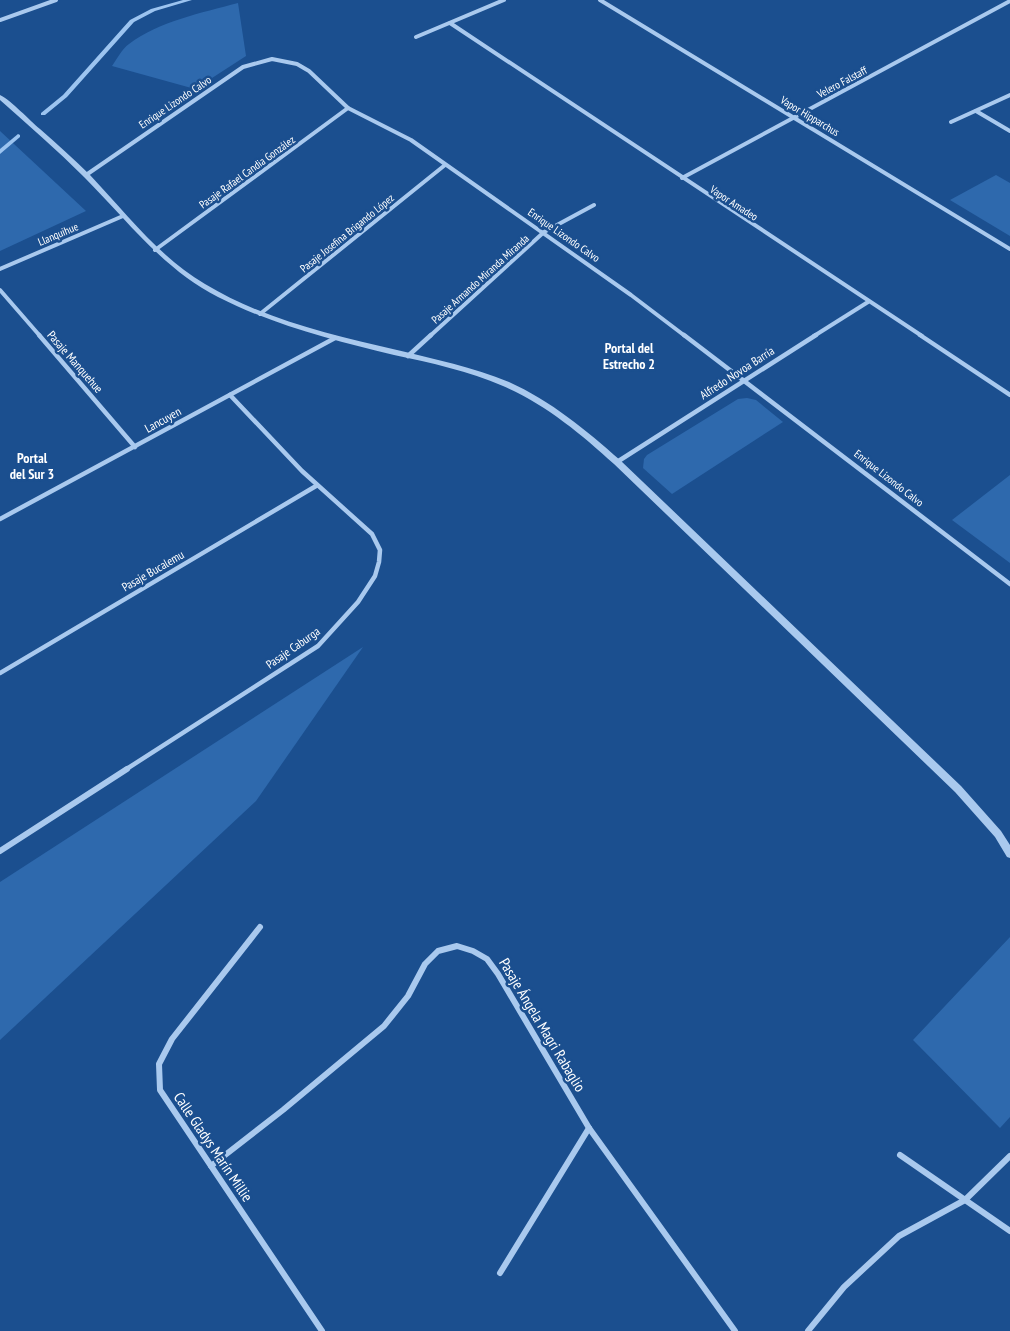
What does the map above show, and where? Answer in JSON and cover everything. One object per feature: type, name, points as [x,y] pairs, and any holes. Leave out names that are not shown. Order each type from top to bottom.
[{"type":"street","points":[[0,20],[56,0]]},
{"type":"street","points":[[416,37],[504,0]]},
{"type":"street","name":"Vapor Hipparchus","points":[[600,0],[1010,248]]},
{"type":"street","name":"Velero Falstaff","points":[[682,178],[1010,1]]},
{"type":"street","name":"Vapor Amadeo","points":[[450,23],[1010,396]]},
{"type":"street","name":"Enrique Lizondo Calvo","points":[[86,175],[243,67],[258,61],[283,60],[298,64],[309,71],[348,108],[363,117],[395,130],[544,232],[745,380],[1010,584]]},
{"type":"street","points":[[951,122],[1010,95]]},
{"type":"street","points":[[0,97],[86,175],[155,250],[194,280],[219,295],[260,314],[336,338],[408,356],[505,384],[538,400],[574,424],[617,462],[958,789],[998,834],[1010,854]]},
{"type":"street","name":"Pasaje Rafael Candia González","points":[[155,250],[348,108]]},
{"type":"street","points":[[976,111],[1010,131]]},
{"type":"street","name":"Pasaje Josefina Brigando López","points":[[260,314],[445,165]]},
{"type":"street","name":"Pasaje Armando Miranda Miranda","points":[[408,356],[544,232],[594,205]]},
{"type":"street","name":"Llanquihue","points":[[0,269],[123,216]]},
{"type":"street","name":"Pasaje Manquehue","points":[[0,290],[135,447]]},
{"type":"street","name":"Alfredo Novoa Barría","points":[[617,462],[868,302]]},
{"type":"street","name":"Lancuyen","points":[[0,520],[336,338]]},
{"type":"street","name":"Pasaje Caburga","points":[[0,852],[318,646],[342,624],[380,565],[380,547],[372,534],[316,486],[230,395]]},
{"type":"street","name":"Pasaje Bucalemu","points":[[0,673],[316,486]]},
{"type":"street","name":"Calle Gladys Marín Millie","points":[[260,927],[172,1039],[159,1064],[160,1090],[322,1331]]},
{"type":"street","name":"Pasaje Ángela Magri Rabaglio","points":[[211,1166],[284,1110],[384,1026],[408,996],[425,964],[438,951],[457,946],[473,951],[487,959],[498,974],[589,1128],[735,1331]]},
{"type":"street","points":[[500,1273],[589,1128]]},
{"type":"street","points":[[900,1155],[1010,1231]]},
{"type":"street","points":[[808,1331],[844,1287],[899,1236],[965,1200],[1010,1156]]},
{"type":"shaded area","points":[[238,3],[246,56],[195,89],[112,66],[126,46],[154,29],[195,14]]},
{"type":"shaded area","points":[[0,131],[86,211],[0,251]]},
{"type":"shaded area","points":[[996,175],[1010,183],[1010,236],[950,200]]},
{"type":"shaded area","points":[[738,399],[756,400],[783,422],[672,494],[643,468],[644,459],[647,455]]},
{"type":"shaded area","points":[[1010,475],[1010,563],[952,520]]},
{"type":"shaded area","points":[[363,647],[256,801],[0,1040],[0,882]]},
{"type":"shaded area","points":[[1010,937],[1010,1117],[1000,1128],[913,1040]]},
{"type":"waterway","points":[[43,114],[65,96],[132,21],[153,10],[189,0]]},
{"type":"waterway","points":[[0,152],[18,136]]},
{"type":"district","name":"Portal del Estrecho 2","points":[[629,356]]},
{"type":"district","name":"Portal del Sur 3","points":[[32,466]]}]
